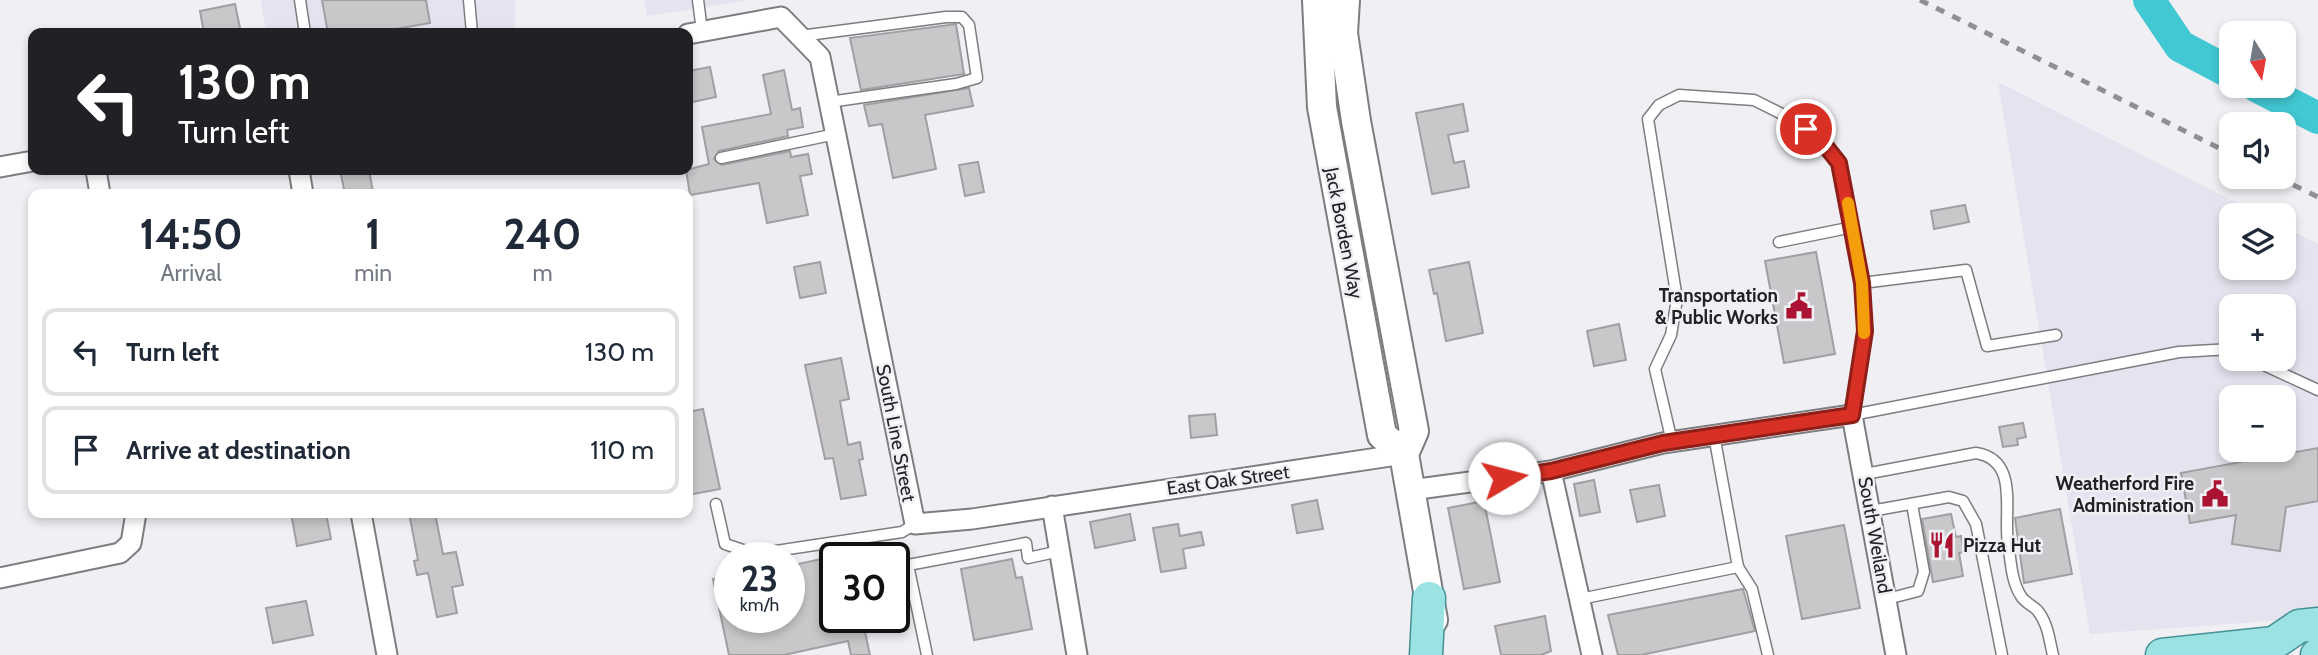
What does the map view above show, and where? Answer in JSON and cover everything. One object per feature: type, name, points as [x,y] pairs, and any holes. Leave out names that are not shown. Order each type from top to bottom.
[{"type":"main road","name":"Jack Borden Way","points":[[1317,0],[1322,107],[1336,199],[1382,435],[1404,454]]},
{"type":"main road","name":"Jack Borden Way","points":[[1345,0],[1343,33],[1356,121],[1413,431],[1404,454],[1440,655]]},
{"type":"main road","points":[[1426,655],[1429,598]]},
{"type":"main road","points":[[2162,655],[2300,633]]},
{"type":"street","points":[[695,33],[782,17],[800,36]]},
{"type":"street","name":"South Line Street","points":[[800,36],[820,57],[915,524],[972,519],[1052,506]]},
{"type":"street","points":[[0,167],[28,162]]},
{"type":"street","points":[[1411,490],[1551,471],[1672,442],[1852,415]]},
{"type":"street","name":"South Weiland","points":[[1852,415],[1865,474],[1896,655]]},
{"type":"street","name":"East Oak Street","points":[[1052,506],[1404,454]]},
{"type":"street","points":[[1551,471],[1592,655]]},
{"type":"street","points":[[1052,506],[1077,655]]},
{"type":"street","points":[[0,578],[120,553],[131,543],[135,518]]},
{"type":"street","points":[[362,518],[387,655]]},
{"type":"lane","points":[[299,0],[304,28]]},
{"type":"lane","points":[[469,0],[472,28]]},
{"type":"lane","points":[[695,33],[698,0]]},
{"type":"lane","points":[[800,36],[946,17],[962,17],[969,25],[977,78],[956,85],[829,102]]},
{"type":"lane","points":[[1672,442],[1655,369],[1671,335],[1677,299],[1648,119],[1659,105],[1679,95],[1754,100],[1792,119],[1820,139],[1839,163],[1862,283],[1865,331],[1852,415],[2179,352],[2219,350]]},
{"type":"lane","points":[[721,158],[836,134]]},
{"type":"lane","points":[[1779,242],[1853,227]]},
{"type":"lane","points":[[1862,283],[1966,270],[1987,346],[2056,335]]},
{"type":"lane","points":[[2277,371],[2318,390]]},
{"type":"lane","points":[[1714,435],[1738,567],[1752,589],[1768,655]]},
{"type":"lane","points":[[1865,474],[1976,453],[1986,455],[2004,472],[2008,498],[2005,522],[2015,584],[2022,598],[2036,609],[2046,624],[2053,655]]},
{"type":"lane","points":[[1871,511],[1949,497],[1963,501],[1971,511],[2002,655]]},
{"type":"lane","points":[[716,504],[724,544],[755,554],[902,532],[915,524]]},
{"type":"lane","points":[[1886,599],[1918,591],[1922,583],[1924,572],[1912,504]]},
{"type":"lane","points":[[927,655],[908,565],[1026,543],[1028,558],[1060,551]]},
{"type":"lane","points":[[1580,599],[1738,567]]},
{"type":"shaded area","points":[[261,0],[515,0],[515,28],[265,28]]},
{"type":"shaded area","points":[[644,0],[750,0],[647,16]]},
{"type":"shaded area","points":[[1998,82],[2237,203],[2219,203],[2219,280],[2296,280],[2296,233],[2318,244],[2318,611],[2300,619],[2090,634]]},
{"type":"building","points":[[322,0],[426,0],[430,23],[402,28],[327,28]]},
{"type":"building","points":[[235,4],[240,28],[203,28],[200,11]]},
{"type":"building","points":[[956,24],[964,74],[861,90],[850,38]]},
{"type":"building","points":[[710,67],[716,97],[693,102],[693,70]]},
{"type":"building","points":[[784,70],[792,110],[800,108],[803,127],[787,130],[788,136],[719,151],[714,159],[722,165],[790,151],[791,157],[808,154],[812,174],[800,176],[808,215],[767,223],[759,183],[693,194],[693,189],[689,189],[687,175],[693,175],[693,168],[709,164],[702,127],[771,114],[763,75]]},
{"type":"building","points":[[969,88],[973,106],[925,115],[936,169],[893,178],[882,124],[869,126],[864,105]]},
{"type":"building","points":[[1463,104],[1468,131],[1448,135],[1454,163],[1464,161],[1469,187],[1432,194],[1416,113]]},
{"type":"building","points":[[978,162],[984,192],[965,196],[959,165]]},
{"type":"building","points":[[341,175],[370,175],[372,189],[344,189]]},
{"type":"building","points":[[1965,205],[1969,222],[1934,229],[1931,211]]},
{"type":"building","points":[[1816,252],[1835,354],[1784,363],[1765,261]]},
{"type":"building","points":[[820,262],[826,293],[800,298],[794,267]]},
{"type":"building","points":[[1469,262],[1483,333],[1446,341],[1437,293],[1434,294],[1429,270]]},
{"type":"building","points":[[1619,324],[1626,360],[1594,366],[1587,331]]},
{"type":"building","points":[[841,358],[849,399],[840,401],[848,445],[860,442],[863,459],[859,460],[866,495],[841,499],[833,458],[825,459],[805,365]]},
{"type":"building","points":[[703,409],[720,489],[693,494],[693,411]]},
{"type":"building","points":[[1215,414],[1217,435],[1191,438],[1189,416]]},
{"type":"building","points":[[2023,423],[2026,437],[2017,439],[2018,445],[2003,447],[1999,427]]},
{"type":"building","points":[[2318,448],[2318,501],[2286,507],[2280,551],[2232,544],[2236,515],[2190,523],[2181,473],[2241,462],[2296,462],[2296,452]]},
{"type":"building","points":[[1594,480],[1600,512],[1580,516],[1574,484]]},
{"type":"building","points":[[1659,485],[1665,516],[1637,522],[1630,490]]},
{"type":"building","points":[[1317,500],[1323,529],[1297,533],[1292,505]]},
{"type":"building","points":[[1484,501],[1500,582],[1464,589],[1448,508]]},
{"type":"building","points":[[2060,509],[2072,574],[2024,583],[2015,518]]},
{"type":"building","points":[[1130,514],[1135,540],[1095,548],[1090,522]]},
{"type":"building","name":"Pizza Hut","points":[[1951,514],[1956,537],[1961,536],[1964,552],[1959,553],[1963,576],[1933,582],[1922,519]]},
{"type":"building","points":[[292,518],[327,518],[331,539],[297,546]]},
{"type":"building","points":[[410,518],[436,518],[443,554],[456,552],[463,585],[452,587],[457,613],[437,617],[428,573],[417,575],[414,561],[418,560]]},
{"type":"building","points":[[1178,524],[1180,536],[1201,532],[1204,545],[1183,549],[1186,568],[1161,572],[1153,528]]},
{"type":"building","points":[[1844,525],[1860,608],[1802,619],[1786,536]]},
{"type":"building","points":[[819,559],[819,633],[865,633],[870,655],[851,655],[848,641],[784,655],[729,655],[724,633],[805,633],[805,563]]},
{"type":"building","points":[[1012,559],[1016,578],[1022,577],[1032,629],[974,640],[961,569]]},
{"type":"building","points":[[1743,589],[1755,631],[1641,655],[1618,655],[1608,615]]},
{"type":"building","points":[[306,601],[313,635],[273,643],[266,608]]},
{"type":"building","points":[[1545,616],[1551,651],[1541,655],[1501,655],[1495,626]]},
{"type":"waterway","points":[[2149,0],[2180,46],[2219,67]]},
{"type":"waterway","points":[[2279,98],[2318,118]]},
{"type":"railway","points":[[1920,0],[2219,148]]},
{"type":"railway","points":[[2296,186],[2318,197]]},
{"type":"slow traffic","points":[[1848,203],[1862,283],[1864,333]]},
{"type":"place","name":"Transportation & Public Works","points":[[1799,306]]},
{"type":"place","name":"Weatherford Fire Administration","points":[[2215,494]]},
{"type":"place","name":"Pizza Hut","points":[[1942,545]]},
{"type":"route","points":[[1504,478],[1551,471],[1663,443],[1852,415],[1865,331],[1862,283],[1839,163],[1820,139],[1806,129]]}]
